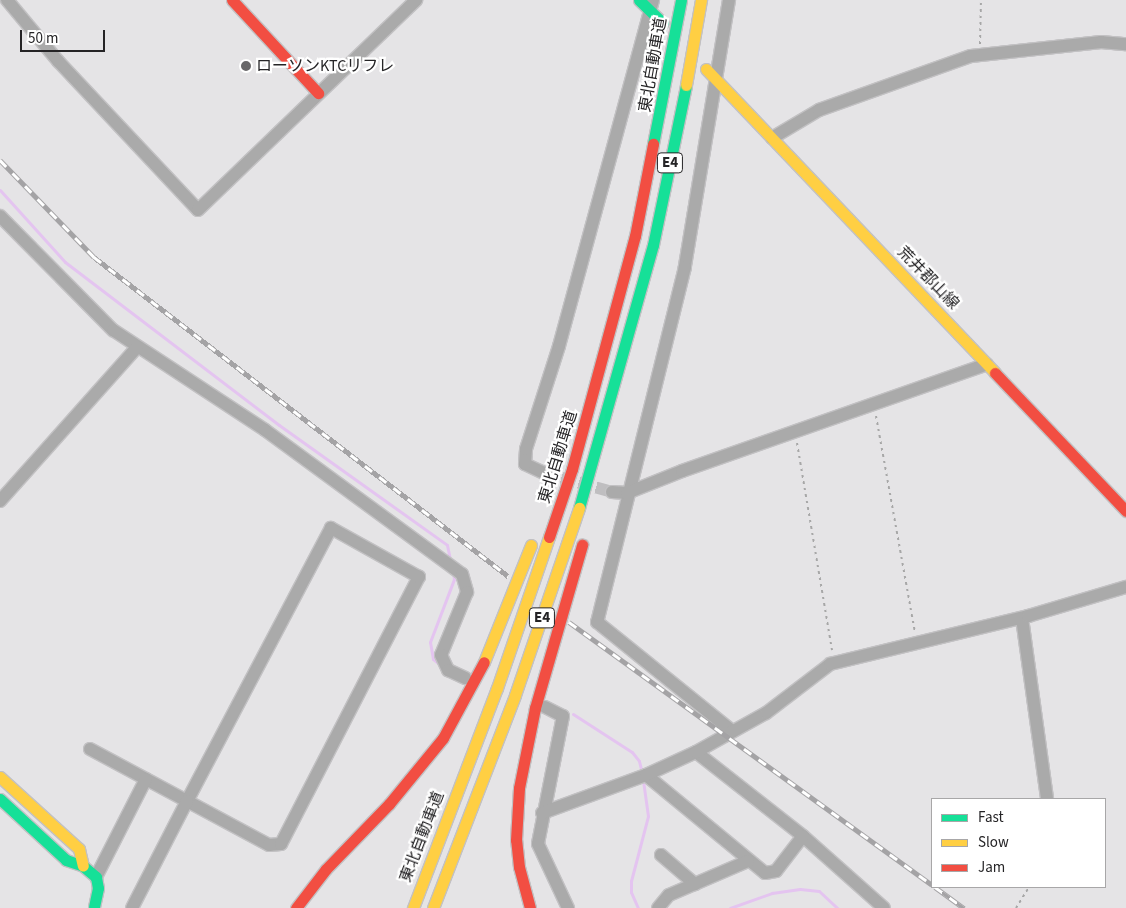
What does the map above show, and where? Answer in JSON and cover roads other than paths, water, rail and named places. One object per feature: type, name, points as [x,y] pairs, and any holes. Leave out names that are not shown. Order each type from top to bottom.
[{"type":"main road","points":[[232,0],[318,94]]},
{"type":"main road","points":[[639,0],[652,6],[663,23]]},
{"type":"main road","name":"東北自動車道","points":[[414,905],[556,518],[613,324],[650,170],[682,0]]},
{"type":"main road","name":"E4","points":[[434,906],[515,695],[568,541],[632,325],[677,133],[701,0]]},
{"type":"main road","name":"荒井郡山線","points":[[706,69],[1126,510]]},
{"type":"main road","points":[[562,457],[582,393],[613,324]]},
{"type":"main road","points":[[601,477],[619,401],[632,325]]},
{"type":"main road","points":[[296,908],[326,869],[389,804],[442,738],[493,645],[535,534]]},
{"type":"main road","points":[[530,908],[519,867],[516,840],[518,788],[535,708],[584,536]]},
{"type":"main road","points":[[0,777],[80,849],[83,866]]},
{"type":"main road","points":[[0,800],[66,860],[83,866],[96,877],[98,888],[94,908]]},
{"type":"street","points":[[7,0],[58,61],[198,210],[416,0]]},
{"type":"street","points":[[729,0],[718,81],[685,267],[627,493],[597,622],[732,731]]},
{"type":"street","points":[[551,476],[525,464],[526,449],[559,346],[607,161],[652,6]]},
{"type":"street","points":[[772,138],[819,110],[892,82],[980,54],[1101,42],[1126,44]]},
{"type":"street","points":[[0,216],[113,330],[265,430],[462,574],[467,592],[441,655],[448,670],[465,678]]},
{"type":"street","points":[[0,501],[137,347]]},
{"type":"street","points":[[612,492],[627,493],[795,431],[987,364]]},
{"type":"street","points":[[90,749],[146,779],[187,801],[269,845],[281,844],[418,577],[331,528],[187,801],[135,907]]},
{"type":"street","points":[[542,813],[646,775],[696,752],[766,713],[814,674],[835,662],[1022,618],[1126,587]]},
{"type":"street","points":[[1022,618],[1047,798]]},
{"type":"street","points":[[545,707],[563,716],[542,813],[540,851],[568,908]]},
{"type":"street","points":[[696,752],[803,836],[884,908]]},
{"type":"street","points":[[646,775],[748,861],[765,873],[776,871],[803,836]]},
{"type":"street","points":[[96,877],[146,779]]},
{"type":"street","points":[[661,855],[695,884]]},
{"type":"street","points":[[658,908],[666,897],[748,861]]},
{"type":"waterway","points":[[0,190],[65,262],[279,425],[447,545],[450,559]]},
{"type":"waterway","points":[[438,663],[433,659],[430,642],[454,579],[453,573]]},
{"type":"waterway","points":[[573,714],[632,752],[639,761],[642,773]]},
{"type":"waterway","points":[[638,908],[631,892],[631,881],[648,816],[643,779]]},
{"type":"waterway","points":[[730,908],[772,893],[800,889],[819,891],[837,908]]},
{"type":"tunnel","points":[[544,473],[612,492]]},
{"type":"railway","points":[[0,160],[94,257],[508,576]]},
{"type":"railway","points":[[569,622],[931,884]]},
{"type":"railway","points":[[936,888],[964,908]]},
{"type":"place","name":"ローソンKTCリフレ","points":[[246,66]]}]
